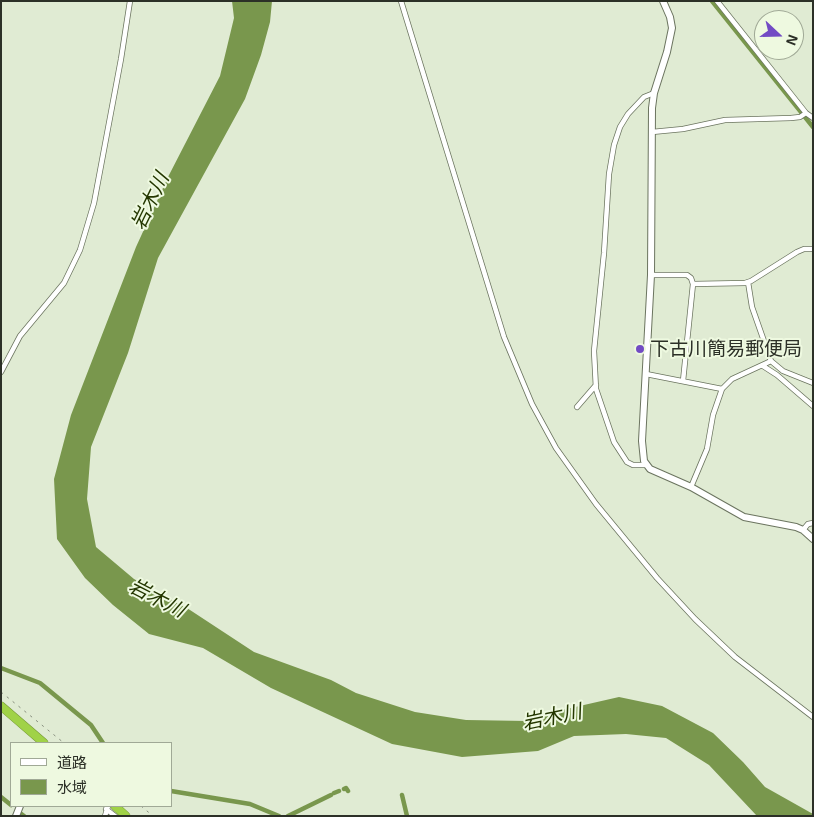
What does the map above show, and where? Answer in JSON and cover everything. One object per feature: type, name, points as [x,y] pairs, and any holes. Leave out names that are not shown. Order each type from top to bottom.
[{"type":"highway","points":[[1,706],[43,742]]},
{"type":"highway","points":[[116,807],[126,816]]},
{"type":"street","points":[[1,372],[20,336],[64,284],[80,250],[94,203],[123,50],[130,1]]},
{"type":"street","points":[[401,1],[504,337],[532,404],[556,448],[596,504],[657,578],[695,620],[735,657],[813,717]]},
{"type":"street","points":[[663,1],[670,17],[672,28],[667,52],[654,93],[652,108],[651,275],[642,454],[646,465],[650,469],[690,487],[744,517],[788,525],[803,530],[813,539]]},
{"type":"street","points":[[717,1],[804,114],[813,118]]},
{"type":"street","points":[[646,465],[633,465],[627,462],[618,450],[601,406],[596,385],[594,351],[604,254],[609,174],[614,145],[620,127],[628,114],[644,97],[654,93]]},
{"type":"street","points":[[652,132],[725,120],[791,118],[804,114]]},
{"type":"street","points":[[693,284],[748,282],[797,252],[804,249],[813,249]]},
{"type":"street","points":[[651,275],[687,275],[691,278],[693,284],[682,381]]},
{"type":"street","points":[[748,282],[752,306],[771,361],[783,371],[813,383]]},
{"type":"street","points":[[690,487],[707,449],[713,414],[722,389],[732,379],[771,361]]},
{"type":"street","points":[[763,366],[777,375],[813,406]]},
{"type":"street","points":[[646,374],[722,389]]},
{"type":"street","points":[[577,407],[596,385]]},
{"type":"street","points":[[803,530],[808,524],[813,523]]},
{"type":"street","points":[[105,816],[107,807]]},
{"type":"street","points":[[107,807],[115,816]]},
{"type":"water","name":"岩木川","points":[[232,1],[272,1],[270,22],[261,55],[245,99],[158,258],[128,353],[91,447],[87,499],[96,547],[134,579],[190,610],[254,652],[331,680],[356,693],[415,712],[466,720],[527,721],[562,710],[619,697],[662,706],[713,733],[765,787],[813,814],[813,816],[757,816],[709,765],[666,738],[626,734],[574,736],[538,751],[462,757],[392,744],[271,688],[203,648],[149,634],[113,605],[85,578],[57,539],[54,479],[71,415],[136,247],[168,177],[220,76],[234,18]]},
{"type":"waterway","points":[[712,1],[813,127]]},
{"type":"waterway","points":[[1,668],[40,683],[91,725],[102,742]]},
{"type":"waterway","points":[[344,789],[346,788],[348,791]]},
{"type":"waterway","points":[[172,791],[250,804],[279,816]]},
{"type":"waterway","points":[[334,793],[339,791]]},
{"type":"waterway","points":[[288,816],[331,795]]},
{"type":"waterway","points":[[402,795],[407,816]]},
{"type":"waterway","points":[[1,797],[10,804]]},
{"type":"waterway","points":[[20,813],[24,816]]},
{"type":"railway","points":[[1,692],[63,742]]},
{"type":"railway","points":[[142,807],[153,816]]},
{"type":"place","name":"下古川簡易郵便局","points":[[640,349]]}]
